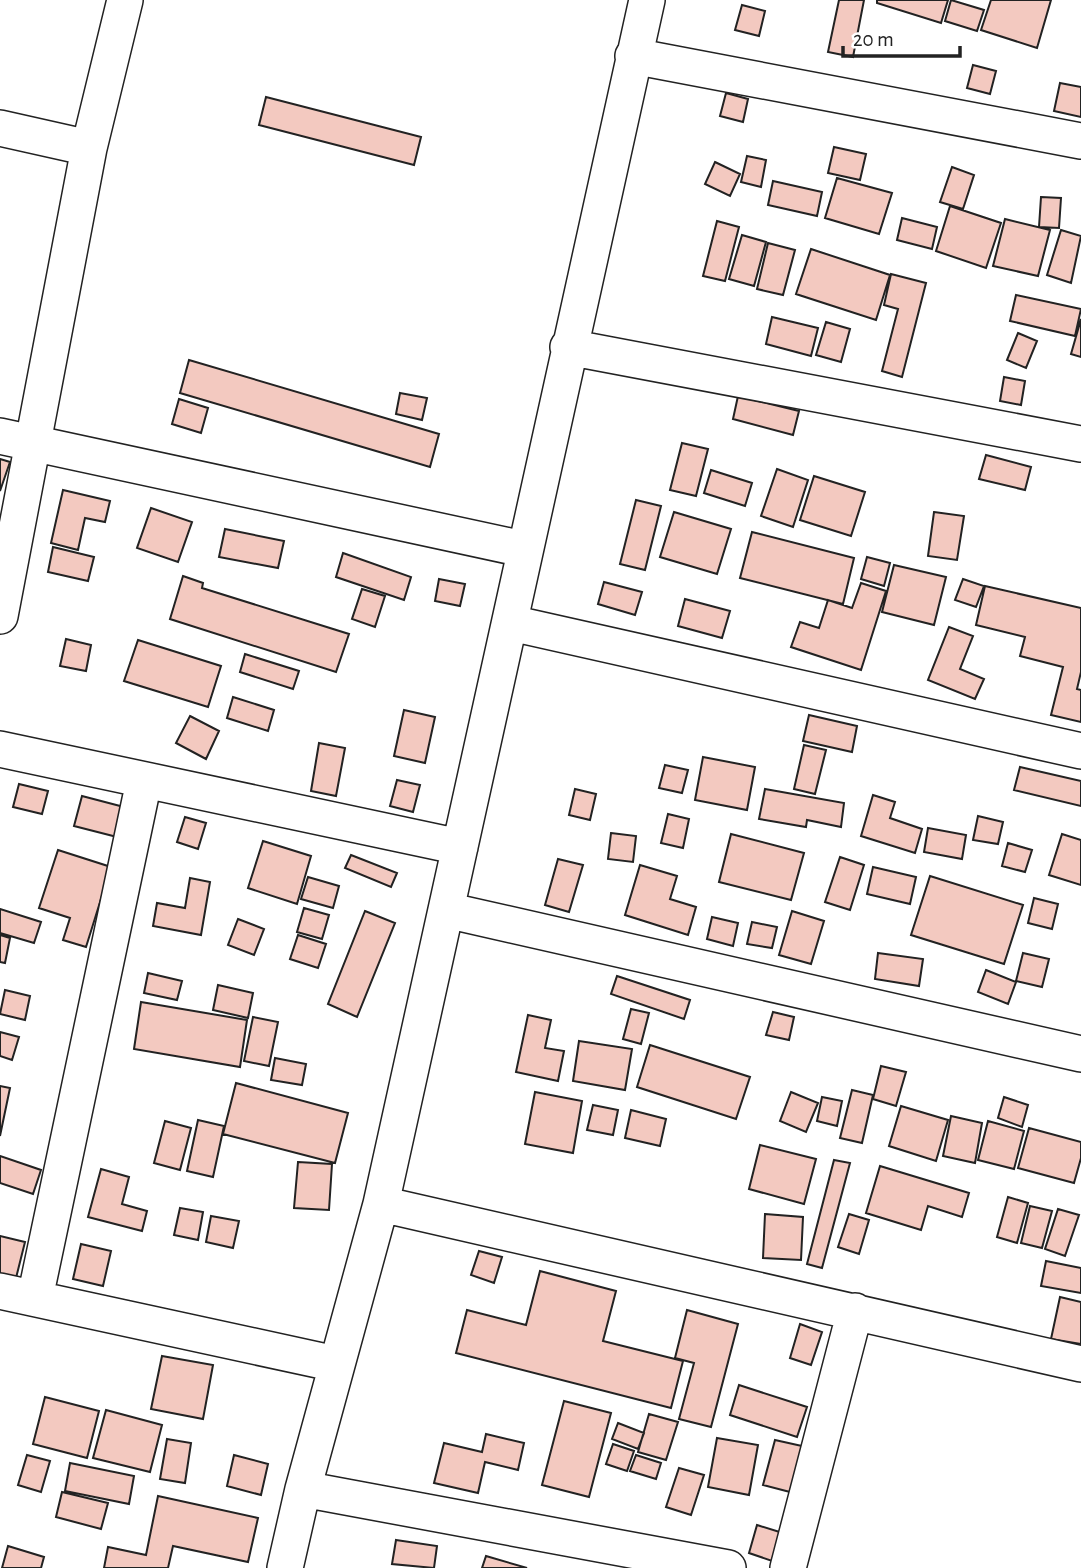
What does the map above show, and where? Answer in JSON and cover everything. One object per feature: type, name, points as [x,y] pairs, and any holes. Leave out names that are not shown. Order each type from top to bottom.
[{"type":"street","points":[[0,616],[16,440],[125,0]]},
{"type":"street","points":[[285,1568],[303,1489],[381,1204],[511,623],[523,549],[647,0]]},
{"type":"street","points":[[634,56],[1081,141]]},
{"type":"street","points":[[0,128],[89,148]]},
{"type":"street","points":[[568,347],[1081,444]]},
{"type":"street","points":[[16,440],[523,549]]},
{"type":"street","points":[[511,623],[1081,751]]},
{"type":"street","points":[[0,749],[460,847]]},
{"type":"street","points":[[35,1298],[144,781]]},
{"type":"street","points":[[446,909],[1081,1054]]},
{"type":"street","points":[[381,1204],[1081,1364]]},
{"type":"street","points":[[0,1291],[336,1364]]},
{"type":"street","points":[[788,1568],[855,1311]]},
{"type":"street","points":[[303,1489],[729,1568]]},
{"type":"building","points":[[839,0],[864,0],[853,57],[828,52]]},
{"type":"building","points":[[877,0],[948,0],[941,23],[877,3]]},
{"type":"building","points":[[951,0],[984,10],[977,31],[945,21]]},
{"type":"building","points":[[991,0],[1051,0],[1037,48],[981,30]]},
{"type":"building","points":[[742,5],[765,11],[759,36],[735,30]]},
{"type":"building","points":[[973,65],[996,71],[990,94],[967,88]]},
{"type":"building","points":[[1060,83],[1081,87],[1081,117],[1054,111]]},
{"type":"building","points":[[726,93],[748,99],[743,122],[720,116]]},
{"type":"building","points":[[266,97],[421,137],[414,165],[259,125]]},
{"type":"building","points":[[834,147],[866,154],[860,180],[828,173]]},
{"type":"building","points":[[747,156],[766,160],[761,187],[741,182]]},
{"type":"building","points":[[715,162],[740,174],[730,196],[705,184]]},
{"type":"building","points":[[952,167],[974,175],[963,209],[940,202]]},
{"type":"building","points":[[837,178],[892,193],[879,234],[825,218]]},
{"type":"building","points":[[773,181],[822,192],[817,216],[768,205]]},
{"type":"building","points":[[1041,197],[1061,198],[1059,228],[1039,227]]},
{"type":"building","points":[[950,206],[1001,223],[986,268],[936,251]]},
{"type":"building","points":[[902,218],[937,227],[932,249],[897,240]]},
{"type":"building","points":[[1005,219],[1050,230],[1038,276],[993,266]]},
{"type":"building","points":[[717,221],[739,227],[725,281],[703,276]]},
{"type":"building","points":[[1061,230],[1081,236],[1071,283],[1047,275]]},
{"type":"building","points":[[742,235],[766,242],[754,286],[729,279]]},
{"type":"building","points":[[768,243],[795,250],[783,295],[757,289]]},
{"type":"building","points":[[811,249],[890,275],[876,320],[796,294]]},
{"type":"building","points":[[891,274],[926,283],[902,377],[882,371],[898,309],[884,305]]},
{"type":"building","points":[[1016,295],[1081,309],[1075,336],[1010,321]]},
{"type":"building","points":[[772,317],[818,328],[811,356],[766,344]]},
{"type":"building","points":[[1081,319],[1081,357],[1071,354]]},
{"type":"building","points":[[826,322],[850,329],[841,362],[816,355]]},
{"type":"building","points":[[1018,333],[1037,341],[1026,368],[1007,360]]},
{"type":"building","points":[[189,360],[439,434],[430,467],[180,393]]},
{"type":"building","points":[[1004,377],[1025,381],[1021,405],[1000,401]]},
{"type":"building","points":[[400,393],[427,398],[422,420],[396,414]]},
{"type":"building","points":[[738,396],[799,411],[793,435],[733,419]]},
{"type":"building","points":[[179,399],[208,408],[201,433],[172,424]]},
{"type":"building","points":[[682,443],[708,449],[696,496],[670,490]]},
{"type":"building","points":[[986,455],[1031,467],[1025,490],[979,479]]},
{"type":"building","points":[[0,459],[10,462],[0,491]]},
{"type":"building","points":[[777,469],[808,480],[793,527],[761,516]]},
{"type":"building","points":[[711,470],[752,483],[745,506],[704,493]]},
{"type":"building","points":[[814,476],[865,492],[851,536],[800,520]]},
{"type":"building","points":[[63,490],[110,501],[105,522],[85,518],[78,550],[51,543]]},
{"type":"building","points":[[636,500],[661,506],[645,570],[620,564]]},
{"type":"building","points":[[151,508],[192,522],[178,562],[137,548]]},
{"type":"building","points":[[674,512],[731,529],[717,574],[660,557]]},
{"type":"building","points":[[934,512],[964,516],[957,560],[928,556]]},
{"type":"building","points":[[225,529],[284,541],[278,568],[219,557]]},
{"type":"building","points":[[752,532],[854,558],[843,604],[740,578]]},
{"type":"building","points":[[53,547],[94,557],[88,581],[48,572]]},
{"type":"building","points":[[343,553],[411,577],[404,600],[336,577]]},
{"type":"building","points":[[867,557],[890,563],[884,586],[861,579]]},
{"type":"building","points":[[894,565],[946,577],[934,625],[882,612]]},
{"type":"building","points":[[183,576],[203,583],[202,588],[349,634],[336,672],[170,619]]},
{"type":"building","points":[[439,579],[465,584],[460,606],[435,601]]},
{"type":"building","points":[[963,579],[984,586],[976,607],[955,600]]},
{"type":"building","points":[[604,582],[642,592],[635,615],[598,604]]},
{"type":"building","points":[[861,583],[886,591],[861,670],[791,647],[800,622],[819,628],[828,600],[852,608]]},
{"type":"building","points":[[985,586],[1081,608],[1081,672],[1077,689],[1081,690],[1081,722],[1051,715],[1063,667],[1020,656],[1025,637],[976,625]]},
{"type":"building","points":[[362,589],[385,596],[375,627],[352,619]]},
{"type":"building","points":[[685,599],[730,611],[722,638],[678,626]]},
{"type":"building","points":[[949,627],[973,636],[960,669],[984,679],[975,699],[928,680]]},
{"type":"building","points":[[66,639],[91,645],[86,671],[60,666]]},
{"type":"building","points":[[138,640],[221,666],[208,707],[124,681]]},
{"type":"building","points":[[245,654],[299,671],[293,689],[240,672]]},
{"type":"building","points":[[233,697],[274,710],[268,731],[227,718]]},
{"type":"building","points":[[404,710],[435,717],[425,763],[394,756]]},
{"type":"building","points":[[809,715],[857,726],[852,752],[803,741]]},
{"type":"building","points":[[190,716],[219,731],[206,759],[176,743]]},
{"type":"building","points":[[319,743],[345,748],[336,796],[311,791]]},
{"type":"building","points":[[804,745],[826,750],[815,794],[794,789]]},
{"type":"building","points":[[703,757],[755,767],[747,810],[695,800]]},
{"type":"building","points":[[665,765],[688,770],[682,793],[659,788]]},
{"type":"building","points":[[1020,767],[1081,781],[1081,806],[1014,790]]},
{"type":"building","points":[[397,780],[420,785],[413,812],[390,806]]},
{"type":"building","points":[[19,784],[48,791],[42,814],[13,807]]},
{"type":"building","points":[[575,789],[596,794],[590,820],[569,815]]},
{"type":"building","points":[[765,789],[844,803],[841,827],[807,820],[806,827],[759,819]]},
{"type":"building","points":[[873,795],[895,802],[890,818],[922,829],[915,853],[861,836]]},
{"type":"building","points":[[82,796],[124,807],[117,837],[74,826]]},
{"type":"building","points":[[668,814],[689,819],[683,848],[661,843]]},
{"type":"building","points":[[978,816],[1003,822],[998,844],[973,840]]},
{"type":"building","points":[[185,817],[206,823],[198,849],[177,842]]},
{"type":"building","points":[[928,828],[966,835],[962,859],[924,852]]},
{"type":"building","points":[[611,833],[636,836],[633,862],[608,859]]},
{"type":"building","points":[[731,834],[804,853],[791,900],[719,882]]},
{"type":"building","points":[[1062,834],[1081,840],[1081,885],[1049,875]]},
{"type":"building","points":[[263,841],[311,856],[297,904],[248,888]]},
{"type":"building","points":[[1008,843],[1032,850],[1025,872],[1002,866]]},
{"type":"building","points":[[58,850],[111,867],[86,947],[63,940],[70,918],[39,908]]},
{"type":"building","points":[[351,855],[397,873],[391,887],[345,868]]},
{"type":"building","points":[[840,857],[864,865],[850,910],[825,902]]},
{"type":"building","points":[[558,859],[583,865],[569,912],[545,905]]},
{"type":"building","points":[[640,865],[677,876],[670,899],[696,907],[688,935],[625,915]]},
{"type":"building","points":[[873,867],[916,877],[910,904],[867,894]]},
{"type":"building","points":[[930,876],[1023,905],[1004,964],[911,935]]},
{"type":"building","points":[[308,877],[339,886],[333,908],[301,899]]},
{"type":"building","points":[[190,878],[210,882],[201,935],[153,926],[157,903],[185,908]]},
{"type":"building","points":[[1034,898],[1058,904],[1052,929],[1028,923]]},
{"type":"building","points":[[304,908],[329,915],[322,939],[297,932]]},
{"type":"building","points":[[0,909],[41,922],[34,943],[0,933]]},
{"type":"building","points":[[365,911],[395,923],[357,1017],[328,1004]]},
{"type":"building","points":[[792,911],[824,921],[811,964],[779,955]]},
{"type":"building","points":[[712,917],[738,923],[733,946],[707,939]]},
{"type":"building","points":[[238,919],[264,929],[254,955],[228,945]]},
{"type":"building","points":[[752,922],[777,927],[772,948],[747,944]]},
{"type":"building","points":[[0,935],[10,938],[5,963],[0,962]]},
{"type":"building","points":[[298,935],[326,944],[318,968],[290,959]]},
{"type":"building","points":[[878,953],[923,959],[919,986],[875,979]]},
{"type":"building","points":[[1023,953],[1049,959],[1042,987],[1016,981]]},
{"type":"building","points":[[986,970],[1016,982],[1008,1004],[978,992]]},
{"type":"building","points":[[148,973],[182,981],[177,1000],[144,993]]},
{"type":"building","points":[[617,976],[690,1000],[684,1019],[611,994]]},
{"type":"building","points":[[218,985],[253,993],[248,1018],[213,1010]]},
{"type":"building","points":[[5,990],[30,996],[25,1020],[0,1014]]},
{"type":"building","points":[[141,1002],[247,1020],[240,1067],[134,1049]]},
{"type":"building","points":[[631,1009],[649,1013],[641,1044],[623,1039]]},
{"type":"building","points":[[773,1012],[794,1017],[789,1040],[766,1035]]},
{"type":"building","points":[[528,1015],[551,1020],[545,1048],[564,1051],[558,1081],[516,1072]]},
{"type":"building","points":[[253,1017],[278,1022],[269,1066],[244,1061]]},
{"type":"building","points":[[0,1032],[19,1037],[12,1060],[0,1056]]},
{"type":"building","points":[[579,1041],[632,1049],[625,1090],[573,1081]]},
{"type":"building","points":[[650,1045],[750,1077],[736,1119],[637,1087]]},
{"type":"building","points":[[275,1058],[306,1064],[302,1085],[271,1080]]},
{"type":"building","points":[[881,1066],[906,1072],[896,1106],[873,1099]]},
{"type":"building","points":[[236,1083],[348,1113],[335,1163],[223,1134]]},
{"type":"building","points":[[0,1086],[10,1088],[0,1136]]},
{"type":"building","points":[[852,1090],[873,1095],[862,1143],[840,1138]]},
{"type":"building","points":[[535,1092],[582,1101],[573,1153],[525,1144]]},
{"type":"building","points":[[791,1092],[818,1103],[806,1132],[780,1121]]},
{"type":"building","points":[[822,1097],[842,1101],[837,1126],[817,1121]]},
{"type":"building","points":[[1004,1097],[1028,1105],[1022,1127],[998,1118]]},
{"type":"building","points":[[593,1105],[618,1110],[613,1135],[587,1130]]},
{"type":"building","points":[[901,1106],[948,1120],[936,1161],[889,1146]]},
{"type":"building","points":[[631,1110],[666,1119],[660,1146],[625,1138]]},
{"type":"building","points":[[951,1116],[982,1123],[975,1163],[943,1156]]},
{"type":"building","points":[[198,1120],[224,1126],[213,1177],[187,1171]]},
{"type":"building","points":[[165,1121],[191,1128],[180,1170],[154,1163]]},
{"type":"building","points":[[988,1121],[1024,1131],[1014,1169],[978,1160]]},
{"type":"building","points":[[1029,1128],[1081,1142],[1081,1158],[1074,1183],[1018,1168]]},
{"type":"building","points":[[760,1145],[816,1159],[804,1204],[749,1189]]},
{"type":"building","points":[[0,1156],[41,1170],[33,1194],[0,1183]]},
{"type":"building","points":[[834,1160],[850,1163],[822,1268],[807,1264]]},
{"type":"building","points":[[298,1162],[332,1164],[329,1210],[294,1208]]},
{"type":"building","points":[[880,1166],[969,1193],[962,1217],[928,1206],[921,1230],[866,1213]]},
{"type":"building","points":[[101,1169],[129,1177],[122,1204],[147,1211],[142,1231],[88,1217]]},
{"type":"building","points":[[1008,1197],[1028,1203],[1017,1243],[997,1237]]},
{"type":"building","points":[[1030,1206],[1052,1211],[1042,1248],[1021,1243]]},
{"type":"building","points":[[180,1208],[203,1212],[198,1240],[174,1235]]},
{"type":"building","points":[[1058,1209],[1079,1215],[1065,1256],[1045,1249]]},
{"type":"building","points":[[765,1214],[803,1217],[801,1260],[763,1258]]},
{"type":"building","points":[[849,1214],[869,1220],[859,1254],[838,1247]]},
{"type":"building","points":[[211,1216],[239,1221],[233,1248],[206,1242]]},
{"type":"building","points":[[0,1236],[25,1242],[16,1278],[0,1274]]},
{"type":"building","points":[[81,1244],[111,1251],[103,1286],[73,1279]]},
{"type":"building","points":[[479,1251],[502,1257],[494,1283],[471,1275]]},
{"type":"building","points":[[1046,1261],[1081,1268],[1081,1293],[1041,1286]]},
{"type":"building","points":[[540,1271],[616,1291],[603,1341],[683,1361],[671,1408],[456,1353],[467,1310],[526,1325]]},
{"type":"building","points":[[1060,1297],[1081,1302],[1081,1344],[1051,1339]]},
{"type":"building","points":[[687,1310],[738,1324],[711,1427],[679,1419],[694,1363],[675,1358]]},
{"type":"building","points":[[800,1324],[822,1332],[811,1365],[790,1358]]},
{"type":"building","points":[[162,1356],[213,1365],[203,1419],[151,1409]]},
{"type":"building","points":[[739,1385],[807,1407],[797,1437],[730,1415]]},
{"type":"building","points":[[45,1397],[99,1411],[87,1458],[33,1444]]},
{"type":"building","points":[[564,1401],[611,1413],[589,1497],[542,1485]]},
{"type":"building","points":[[106,1410],[162,1425],[150,1472],[93,1458]]},
{"type":"building","points":[[649,1414],[678,1422],[666,1460],[638,1452]]},
{"type":"building","points":[[618,1423],[644,1433],[638,1449],[612,1439]]},
{"type":"building","points":[[486,1434],[524,1443],[518,1470],[485,1462],[478,1493],[434,1483],[444,1443],[482,1452]]},
{"type":"building","points":[[717,1438],[758,1445],[749,1495],[708,1487]]},
{"type":"building","points":[[167,1439],[191,1443],[185,1483],[160,1479]]},
{"type":"building","points":[[775,1440],[802,1446],[790,1492],[763,1485]]},
{"type":"building","points":[[613,1444],[634,1451],[627,1471],[606,1464]]},
{"type":"building","points":[[27,1455],[50,1461],[41,1492],[18,1485]]},
{"type":"building","points":[[234,1455],[268,1464],[261,1495],[227,1486]]},
{"type":"building","points":[[636,1455],[661,1463],[656,1479],[630,1471]]},
{"type":"building","points":[[70,1463],[134,1476],[129,1504],[65,1491]]},
{"type":"building","points":[[679,1468],[704,1475],[691,1515],[666,1507]]},
{"type":"building","points":[[62,1492],[108,1503],[101,1529],[56,1517]]},
{"type":"building","points":[[158,1496],[258,1518],[248,1562],[173,1546],[168,1568],[104,1568],[108,1547],[146,1555]]},
{"type":"building","points":[[757,1525],[786,1534],[778,1563],[749,1553]]},
{"type":"building","points":[[396,1540],[437,1546],[434,1568],[392,1564]]},
{"type":"building","points":[[8,1546],[44,1557],[41,1568],[2,1568]]},
{"type":"building","points":[[486,1556],[527,1568],[482,1568]]}]
